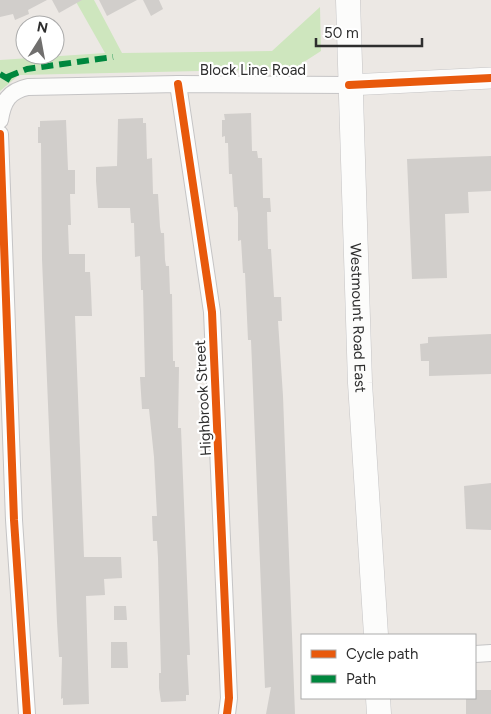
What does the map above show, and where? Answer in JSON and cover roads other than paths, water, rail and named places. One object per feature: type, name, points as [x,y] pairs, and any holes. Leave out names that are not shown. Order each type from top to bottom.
[{"type":"main road","name":"Westmount Road East","points":[[348,0],[349,85],[360,383],[376,634]]},
{"type":"main road","points":[[378,699],[379,714]]},
{"type":"street","name":"Block Line Road","points":[[0,120],[2,106],[16,90],[43,86],[178,84],[349,85],[491,78]]},
{"type":"street","name":"Highbrook Street","points":[[178,84],[212,312],[229,698],[227,714]]},
{"type":"street","points":[[0,134],[7,520],[26,714]]},
{"type":"street","points":[[476,654],[491,653]]}]
